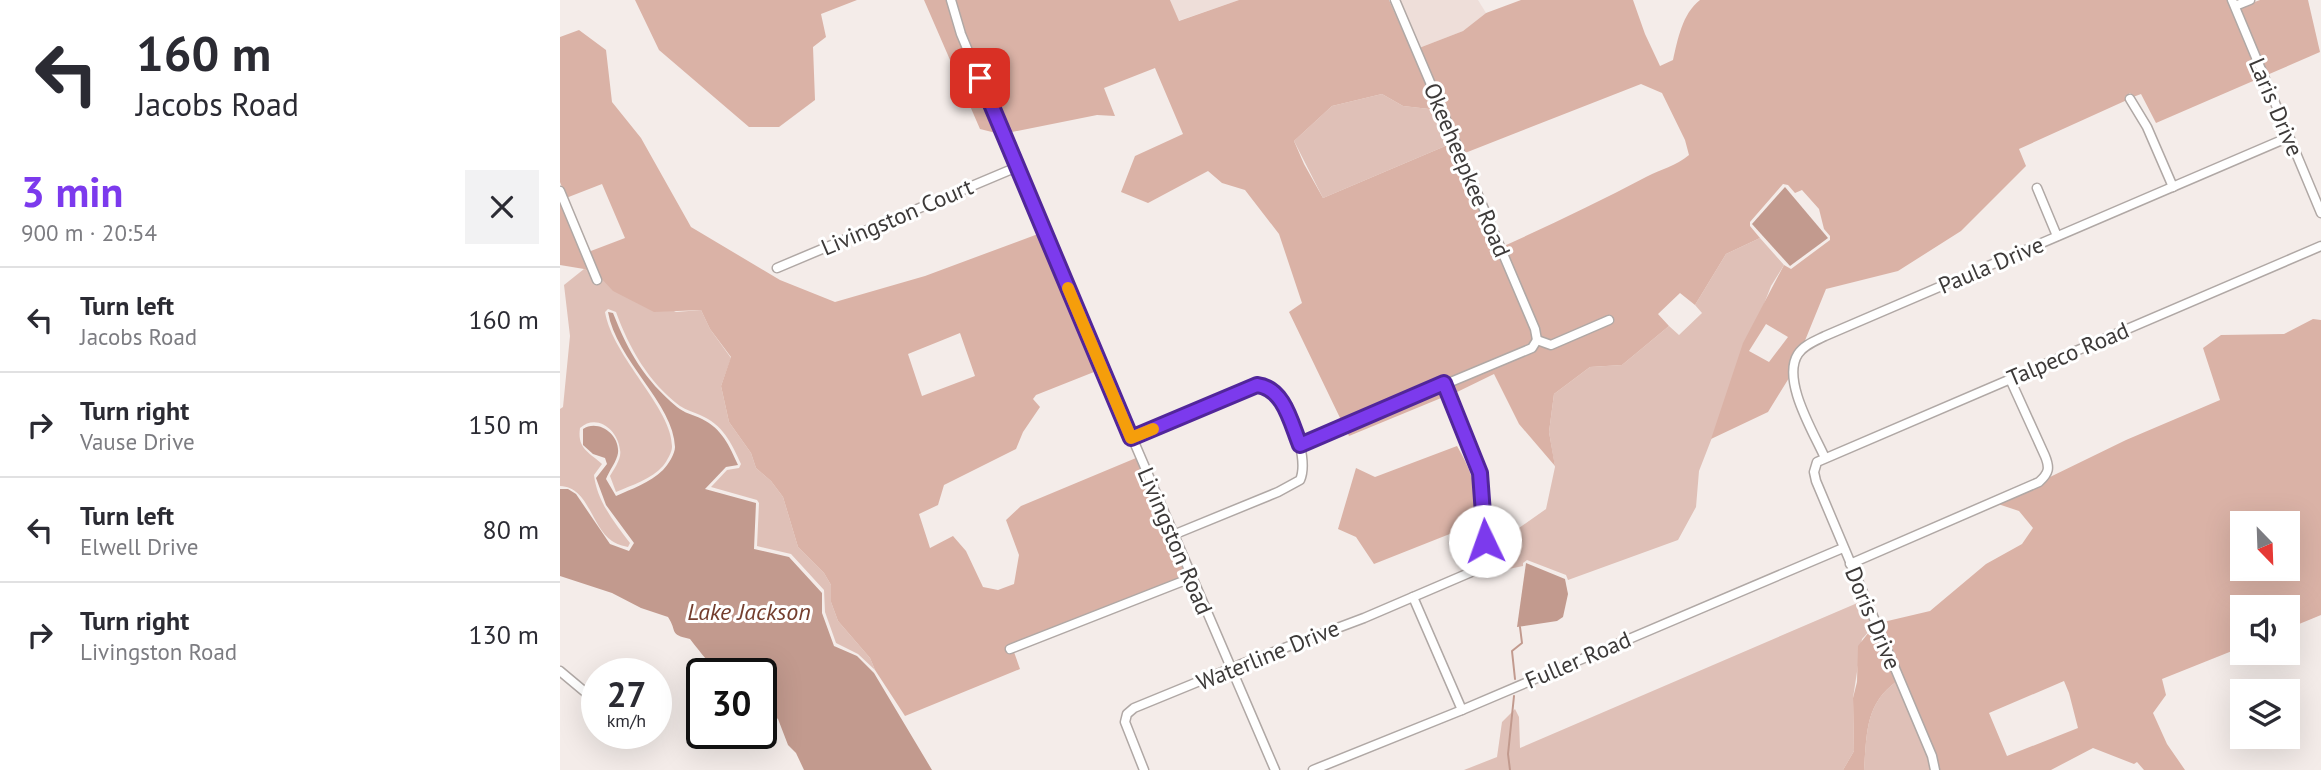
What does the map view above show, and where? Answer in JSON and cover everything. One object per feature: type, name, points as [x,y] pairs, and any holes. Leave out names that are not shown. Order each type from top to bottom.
[{"type":"street","name":"Livingston Road","points":[[951,0],[961,34],[1131,438],[1275,770]]},
{"type":"street","name":"Okeeheepkee Road","points":[[1395,0],[1535,329],[1537,340]]},
{"type":"street","points":[[2233,3],[2250,0]]},
{"type":"street","name":"Laris Drive","points":[[2233,3],[2321,213]]},
{"type":"street","points":[[2130,99],[2147,127],[2173,187]]},
{"type":"street","name":"Paula Drive","points":[[1825,458],[1793,380],[1794,363],[1805,347],[1825,336],[2289,137]]},
{"type":"street","name":"Livingston Court","points":[[777,268],[1017,167]]},
{"type":"street","points":[[2036,188],[2057,236]]},
{"type":"street","points":[[560,191],[597,280]]},
{"type":"street","name":"Talpeco Road","points":[[1815,464],[2321,246]]},
{"type":"street","points":[[1300,445],[1532,348],[1537,340],[1551,345],[1609,320]]},
{"type":"street","points":[[1850,564],[2039,482],[2047,475],[2049,467],[2045,456],[2010,379]]},
{"type":"street","name":"Waterline Drive","points":[[1144,770],[1125,726],[1125,717],[1134,708],[1476,570],[1484,553],[1480,473],[1444,383]]},
{"type":"street","points":[[1131,438],[1257,385],[1267,387],[1281,401],[1300,445],[1304,468],[1302,476],[1296,483],[1173,535]]},
{"type":"street","name":"Doris Drive","points":[[1815,464],[1816,481],[1933,756],[1935,770]]},
{"type":"street","name":"Fuller Road","points":[[1312,770],[1462,710],[1843,548]]},
{"type":"street","points":[[1010,649],[1191,578]]},
{"type":"street","points":[[1413,597],[1462,710]]},
{"type":"street","points":[[560,671],[581,689]]},
{"type":"shaded area","points":[[635,0],[857,0],[821,14],[826,37],[813,47],[815,100],[779,127],[749,127],[659,50]]},
{"type":"shaded area","points":[[924,0],[947,0],[958,35],[1000,134],[980,129]]},
{"type":"shaded area","points":[[954,0],[1170,0],[1179,21],[1239,0],[1389,0],[1438,110],[1403,106],[1382,94],[1332,106],[1294,141],[1323,198],[1450,144],[1449,136],[1532,330],[1533,339],[1530,344],[1342,422],[1289,312],[1302,303],[1279,234],[1245,190],[1222,183],[1208,171],[1148,203],[1121,192],[1135,156],[1183,134],[1155,68],[1104,88],[1115,116],[1097,115],[1007,133],[964,33]]},
{"type":"shaded area","points":[[1170,0],[1239,0],[1178,21]]},
{"type":"shaded area","points":[[1399,0],[1478,0],[1486,13],[1463,31],[1419,48]]},
{"type":"shaded area","points":[[1521,0],[1633,0],[1660,66],[1673,60],[1685,20],[1700,0],[2228,0],[2260,78],[2156,123],[2141,94],[2133,97],[2130,93],[2125,97],[2127,100],[2019,149],[2026,166],[1961,231],[1898,271],[1826,289],[1804,343],[1791,361],[1789,378],[1768,412],[1711,439],[1743,343],[1784,265],[1791,269],[1830,240],[1819,209],[1802,190],[1795,193],[1788,185],[1783,184],[1750,222],[1750,226],[1760,238],[1726,254],[1695,305],[1680,293],[1658,314],[1669,326],[1622,365],[1590,367],[1554,394],[1549,432],[1555,466],[1519,424],[1494,374],[1453,394],[1452,385],[1534,351],[1539,345],[1553,349],[1614,322],[1610,315],[1551,341],[1540,337],[1504,246],[1674,165],[1689,155],[1685,140],[1662,93],[1641,84],[1465,153],[1419,48],[1463,31],[1486,13]],"holes":[[[1766,324],[1788,337],[1769,362],[1749,351]]]},
{"type":"shaded area","points":[[2260,0],[2308,0],[2320,52],[2267,75],[2239,8]]},
{"type":"shaded area","points":[[579,30],[606,50],[612,102],[641,138],[691,227],[780,280],[835,302],[925,276],[1038,234],[1090,356],[1099,370],[1036,395],[1033,399],[1040,407],[1023,432],[1016,449],[944,485],[938,505],[919,514],[930,548],[953,536],[966,551],[983,587],[998,590],[1014,584],[1019,555],[1006,520],[1021,506],[1136,458],[1186,576],[1006,647],[1009,654],[1014,652],[1020,669],[905,716],[870,658],[838,621],[831,602],[831,585],[824,573],[798,547],[783,497],[771,481],[756,468],[751,453],[729,422],[721,386],[731,357],[710,329],[701,310],[654,312],[613,291],[599,276],[584,269],[560,265],[560,201],[583,254],[625,238],[602,184],[566,198],[560,182],[560,37]],"holes":[[[960,333],[975,376],[922,396],[908,354]]]},
{"type":"shaded area","points":[[1382,94],[1403,106],[1438,110],[1450,144],[1323,198],[1294,141],[1332,106]]},
{"type":"shaded area","points":[[1760,238],[1784,265],[1771,286],[1699,471],[1696,507],[1678,540],[1568,580],[1566,575],[1527,560],[1523,566],[1499,571],[1492,547],[1546,509],[1555,467],[1549,432],[1554,394],[1590,367],[1622,365],[1669,326],[1679,335],[1702,313],[1695,305],[1726,254]]},
{"type":"shaded area","points":[[584,269],[676,312],[701,310],[710,329],[731,358],[721,386],[729,422],[751,453],[756,468],[771,481],[783,497],[798,547],[824,573],[831,585],[831,602],[838,621],[870,658],[875,670],[858,654],[836,643],[825,612],[824,590],[791,554],[757,546],[757,500],[711,487],[727,470],[739,468],[741,464],[730,441],[715,424],[680,406],[659,387],[627,339],[616,312],[608,309],[605,312],[619,347],[663,416],[670,432],[671,451],[663,466],[653,475],[616,492],[610,476],[620,453],[615,436],[600,423],[593,422],[580,428],[582,445],[602,464],[594,475],[599,494],[607,511],[630,543],[628,547],[605,535],[584,500],[570,488],[560,486],[560,409],[563,407],[570,336],[564,285]]},
{"type":"shaded area","points":[[2313,319],[2321,320],[2321,615],[2300,624],[2300,595],[2230,595],[2230,652],[2162,679],[2166,695],[2153,713],[2167,744],[2185,770],[2144,770],[2137,762],[2134,764],[2093,748],[2051,770],[1938,770],[1936,755],[1879,623],[1930,611],[1986,564],[2022,544],[2033,528],[2019,511],[1998,504],[2041,486],[2050,477],[2126,440],[2220,400],[2203,348],[2221,335],[2284,334]],"holes":[[[2064,681],[2078,728],[2007,756],[1989,713]]]},
{"type":"shaded area","points":[[1443,388],[1446,396],[1349,436],[1346,430]]},
{"type":"shaded area","points":[[1457,446],[1473,482],[1480,522],[1374,564],[1356,537],[1338,529],[1356,468],[1375,477]]},
{"type":"shaded area","points":[[1862,601],[1873,627],[1862,639],[1853,698],[1854,751],[1843,770],[1464,770],[1497,757],[1502,722],[1515,709],[1519,717],[1520,748]]},
{"type":"shaded area","points":[[1873,627],[1897,681],[1879,699],[1873,710],[1867,732],[1864,770],[1843,770],[1854,751],[1853,698],[1857,682],[1858,646]]},
{"type":"shaded area","points":[[1897,681],[1929,757],[1931,770],[1864,770],[1867,732],[1873,710],[1879,699]]},
{"type":"water","points":[[1785,187],[1828,238],[1790,266],[1752,224]]},
{"type":"water","name":"Lake Jackson","points":[[608,312],[613,313],[625,341],[646,376],[665,397],[680,409],[715,428],[728,444],[738,465],[726,467],[705,489],[756,503],[754,549],[789,557],[822,593],[822,613],[834,646],[857,656],[874,673],[932,770],[804,770],[796,753],[788,745],[777,718],[777,658],[705,658],[690,639],[676,634],[668,617],[641,608],[612,593],[560,576],[560,489],[568,489],[576,494],[610,544],[629,551],[634,543],[606,505],[596,478],[607,464],[605,458],[593,454],[583,445],[583,429],[589,426],[601,427],[612,434],[618,446],[617,456],[606,479],[616,496],[658,475],[675,450],[672,431],[665,415],[613,330]]},
{"type":"water","points":[[1526,563],[1565,579],[1568,594],[1563,617],[1557,621],[1517,627]]},
{"type":"waterway","points":[[1515,679],[1512,651],[1522,643],[1520,627]]},
{"type":"waterway","points":[[1510,770],[1508,754],[1514,696]]},
{"type":"slow traffic","points":[[1068,288],[1131,438],[1153,429]]},
{"type":"route","points":[[980,78],[1131,438],[1257,385],[1267,387],[1278,396],[1300,445],[1444,383],[1480,473],[1485,541]]}]
